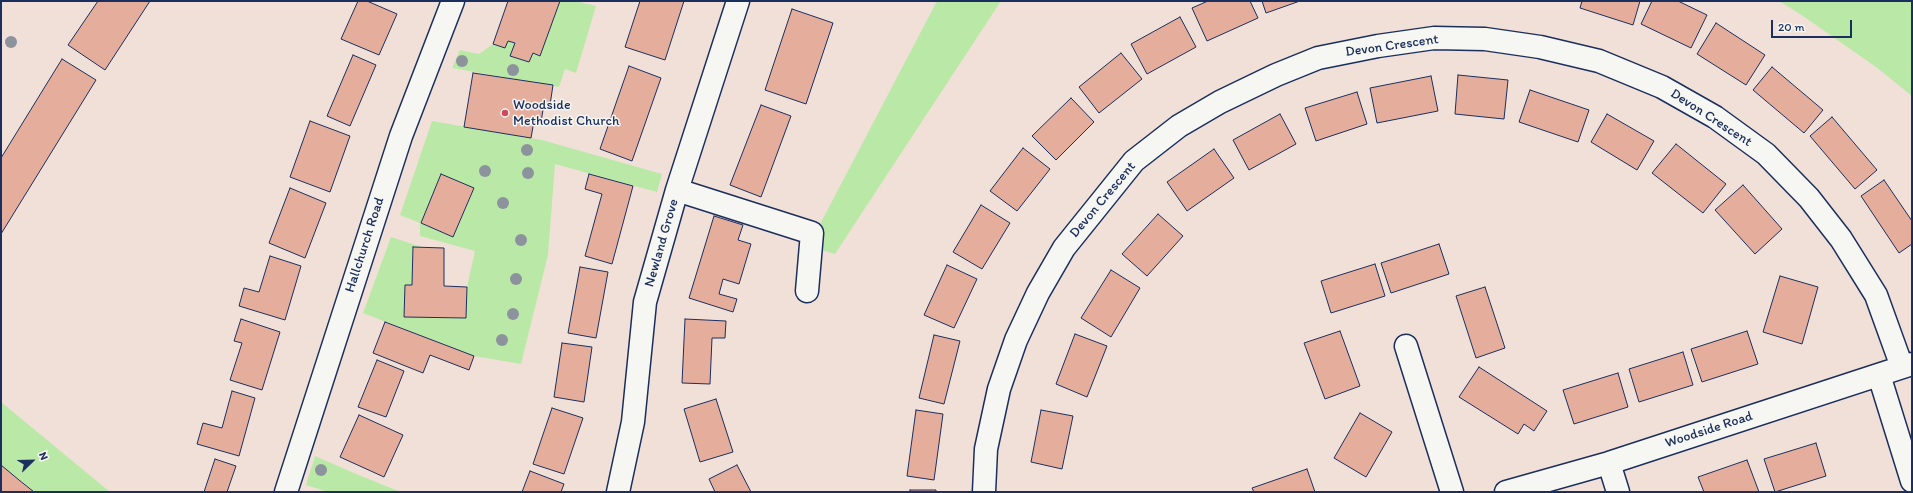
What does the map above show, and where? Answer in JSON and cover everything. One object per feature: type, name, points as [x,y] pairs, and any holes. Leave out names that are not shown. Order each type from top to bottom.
[{"type":"street","name":"Hallchurch Road","points":[[286,492],[401,136],[454,1]]},
{"type":"street","name":"Newland Grove","points":[[618,492],[632,422],[646,302],[678,190],[738,1]]},
{"type":"street","name":"Devon Crescent","points":[[984,492],[986,449],[999,390],[1016,340],[1038,293],[1064,248],[1134,161],[1179,126],[1220,102],[1269,78],[1318,58],[1378,46],[1434,38],[1486,39],[1540,48],[1599,61],[1662,87],[1715,117],[1766,154],[1809,198],[1841,239],[1876,295],[1907,366]]},
{"type":"street","points":[[678,190],[812,233],[807,291]]},
{"type":"street","points":[[1406,346],[1452,492]]},
{"type":"street","name":"Woodside Road","points":[[1506,492],[1609,463],[1907,366]]},
{"type":"street","points":[[1879,375],[1912,481]]},
{"type":"street","points":[[1609,463],[1618,492]]},
{"type":"green space","points":[[560,1],[575,1],[596,6],[576,73],[565,69],[559,87],[452,68],[460,50],[479,54],[493,44],[505,48],[508,41],[515,43],[510,56],[529,62],[533,53],[540,56]]},
{"type":"green space","points":[[937,1],[1001,1],[835,254],[818,249],[818,228]]},
{"type":"green space","points":[[1779,1],[1912,1],[1912,96],[1876,67]]},
{"type":"green space","points":[[432,121],[542,140],[662,174],[657,192],[555,164],[548,255],[521,364],[474,356],[363,313],[391,237],[425,248],[413,248],[412,285],[405,285],[405,317],[466,318],[467,287],[475,251],[420,236],[420,223],[400,215]],"holes":[[[441,175],[474,189],[453,237],[421,223]]]},
{"type":"green space","points":[[1,402],[110,492],[34,492],[1,465]]},
{"type":"green space","points":[[315,456],[401,492],[328,492],[306,485]]},
{"type":"building","points":[[98,1],[150,1],[105,70],[68,45]]},
{"type":"building","points":[[358,1],[367,1],[397,14],[379,55],[341,39]]},
{"type":"building","points":[[508,1],[560,1],[540,56],[533,53],[529,62],[510,56],[515,43],[508,41],[505,48],[493,44]]},
{"type":"building","points":[[640,1],[684,1],[665,60],[625,47]]},
{"type":"building","points":[[1208,1],[1250,1],[1258,18],[1207,41],[1192,8]]},
{"type":"building","points":[[1262,1],[1300,1],[1266,13]]},
{"type":"building","points":[[1582,1],[1640,1],[1633,25],[1580,8]]},
{"type":"building","points":[[1652,1],[1678,1],[1707,15],[1691,48],[1641,24]]},
{"type":"building","points":[[792,9],[833,23],[806,104],[765,90]]},
{"type":"building","points":[[1180,17],[1196,47],[1147,74],[1131,44]]},
{"type":"building","points":[[1716,23],[1765,55],[1746,85],[1697,54]]},
{"type":"building","points":[[1121,53],[1142,79],[1099,113],[1079,87]]},
{"type":"building","points":[[353,55],[376,65],[350,126],[327,116]]},
{"type":"building","points":[[62,59],[96,80],[1,234],[1,158]]},
{"type":"building","points":[[629,66],[661,78],[632,161],[600,149]]},
{"type":"building","points":[[1772,67],[1823,110],[1804,133],[1753,90]]},
{"type":"building","name":"Woodside Methodist Church","points":[[473,73],[553,85],[550,105],[544,104],[541,122],[534,121],[531,138],[464,127]]},
{"type":"building","points":[[1458,75],[1508,80],[1504,119],[1455,114]]},
{"type":"building","points":[[1431,76],[1438,111],[1377,123],[1370,88]]},
{"type":"building","points":[[1530,90],[1589,110],[1578,142],[1519,122]]},
{"type":"building","points":[[1357,92],[1367,124],[1316,141],[1305,108]]},
{"type":"building","points":[[1071,98],[1094,122],[1056,160],[1032,136]]},
{"type":"building","points":[[761,105],[791,116],[761,197],[730,185]]},
{"type":"building","points":[[1280,114],[1296,144],[1249,170],[1233,140]]},
{"type":"building","points":[[1607,114],[1654,141],[1637,170],[1591,142]]},
{"type":"building","points":[[1832,117],[1877,170],[1855,189],[1810,136]]},
{"type":"building","points":[[310,121],[350,136],[330,192],[290,177]]},
{"type":"building","points":[[1676,144],[1726,184],[1703,213],[1652,173]]},
{"type":"building","points":[[1023,148],[1050,169],[1017,211],[990,191]]},
{"type":"building","points":[[1214,149],[1234,178],[1187,211],[1167,182]]},
{"type":"building","points":[[441,174],[474,188],[453,237],[421,223]]},
{"type":"building","points":[[589,174],[633,186],[612,264],[585,256],[602,194],[585,189]]},
{"type":"building","points":[[1884,180],[1912,221],[1912,244],[1899,253],[1861,196]]},
{"type":"building","points":[[1743,185],[1782,229],[1755,254],[1715,210]]},
{"type":"building","points":[[290,188],[326,203],[305,258],[269,243]]},
{"type":"building","points":[[981,205],[1010,223],[982,269],[953,252]]},
{"type":"building","points":[[1158,214],[1183,236],[1147,276],[1122,254]]},
{"type":"building","points":[[714,216],[743,225],[738,240],[751,244],[739,284],[723,279],[719,294],[737,299],[733,312],[689,298]]},
{"type":"building","points":[[1439,244],[1449,274],[1391,293],[1381,263]]},
{"type":"building","points":[[413,247],[444,248],[444,286],[467,287],[466,318],[404,317],[405,285],[412,285]]},
{"type":"building","points":[[270,256],[301,266],[285,320],[239,306],[244,288],[259,292]]},
{"type":"building","points":[[1375,264],[1385,296],[1331,313],[1321,281]]},
{"type":"building","points":[[947,265],[977,279],[954,328],[924,315]]},
{"type":"building","points":[[580,267],[608,272],[596,338],[568,333]]},
{"type":"building","points":[[1111,270],[1140,288],[1111,337],[1081,318]]},
{"type":"building","points":[[1780,276],[1818,287],[1802,344],[1763,332]]},
{"type":"building","points":[[1485,287],[1505,348],[1476,358],[1456,296]]},
{"type":"building","points":[[241,319],[280,332],[262,390],[230,380],[242,343],[234,341]]},
{"type":"building","points":[[685,319],[726,321],[725,338],[712,338],[710,384],[682,383]]},
{"type":"building","points":[[385,322],[474,356],[469,370],[430,355],[423,373],[373,353]]},
{"type":"building","points":[[1340,331],[1360,386],[1325,399],[1304,343]]},
{"type":"building","points":[[1747,331],[1758,364],[1702,382],[1691,349]]},
{"type":"building","points":[[1075,334],[1107,346],[1087,397],[1056,384]]},
{"type":"building","points":[[934,335],[960,341],[944,404],[919,398]]},
{"type":"building","points":[[562,343],[592,347],[584,402],[554,397]]},
{"type":"building","points":[[1683,352],[1693,385],[1639,402],[1629,369]]},
{"type":"building","points":[[377,360],[404,371],[386,417],[358,407]]},
{"type":"building","points":[[1479,367],[1547,411],[1534,431],[1524,424],[1518,434],[1459,397]]},
{"type":"building","points":[[1618,373],[1628,407],[1574,424],[1563,390]]},
{"type":"building","points":[[232,391],[255,398],[239,456],[197,444],[203,423],[222,428]]},
{"type":"building","points":[[716,399],[733,452],[700,462],[684,409]]},
{"type":"building","points":[[552,408],[583,418],[564,474],[533,464]]},
{"type":"building","points":[[916,410],[943,414],[934,480],[907,476]]},
{"type":"building","points":[[1041,410],[1073,416],[1062,469],[1031,462]]},
{"type":"building","points":[[1360,413],[1392,432],[1366,477],[1334,458]]},
{"type":"building","points":[[359,415],[403,435],[384,477],[340,457]]},
{"type":"building","points":[[1816,443],[1826,476],[1775,492],[1764,459]]},
{"type":"building","points":[[215,459],[236,466],[227,492],[204,492]]},
{"type":"building","points":[[1747,460],[1759,492],[1704,492],[1698,477]]},
{"type":"building","points":[[1,465],[19,480],[34,492],[1,492]]},
{"type":"building","points":[[737,465],[751,492],[715,492],[709,479]]},
{"type":"building","points":[[1307,469],[1315,492],[1254,492],[1252,488]]},
{"type":"building","points":[[530,471],[564,484],[561,492],[522,492]]},
{"type":"building","points":[[910,490],[936,490],[936,492],[910,492]]},
{"type":"place","name":"Woodside Methodist Church","points":[[505,113]]}]
